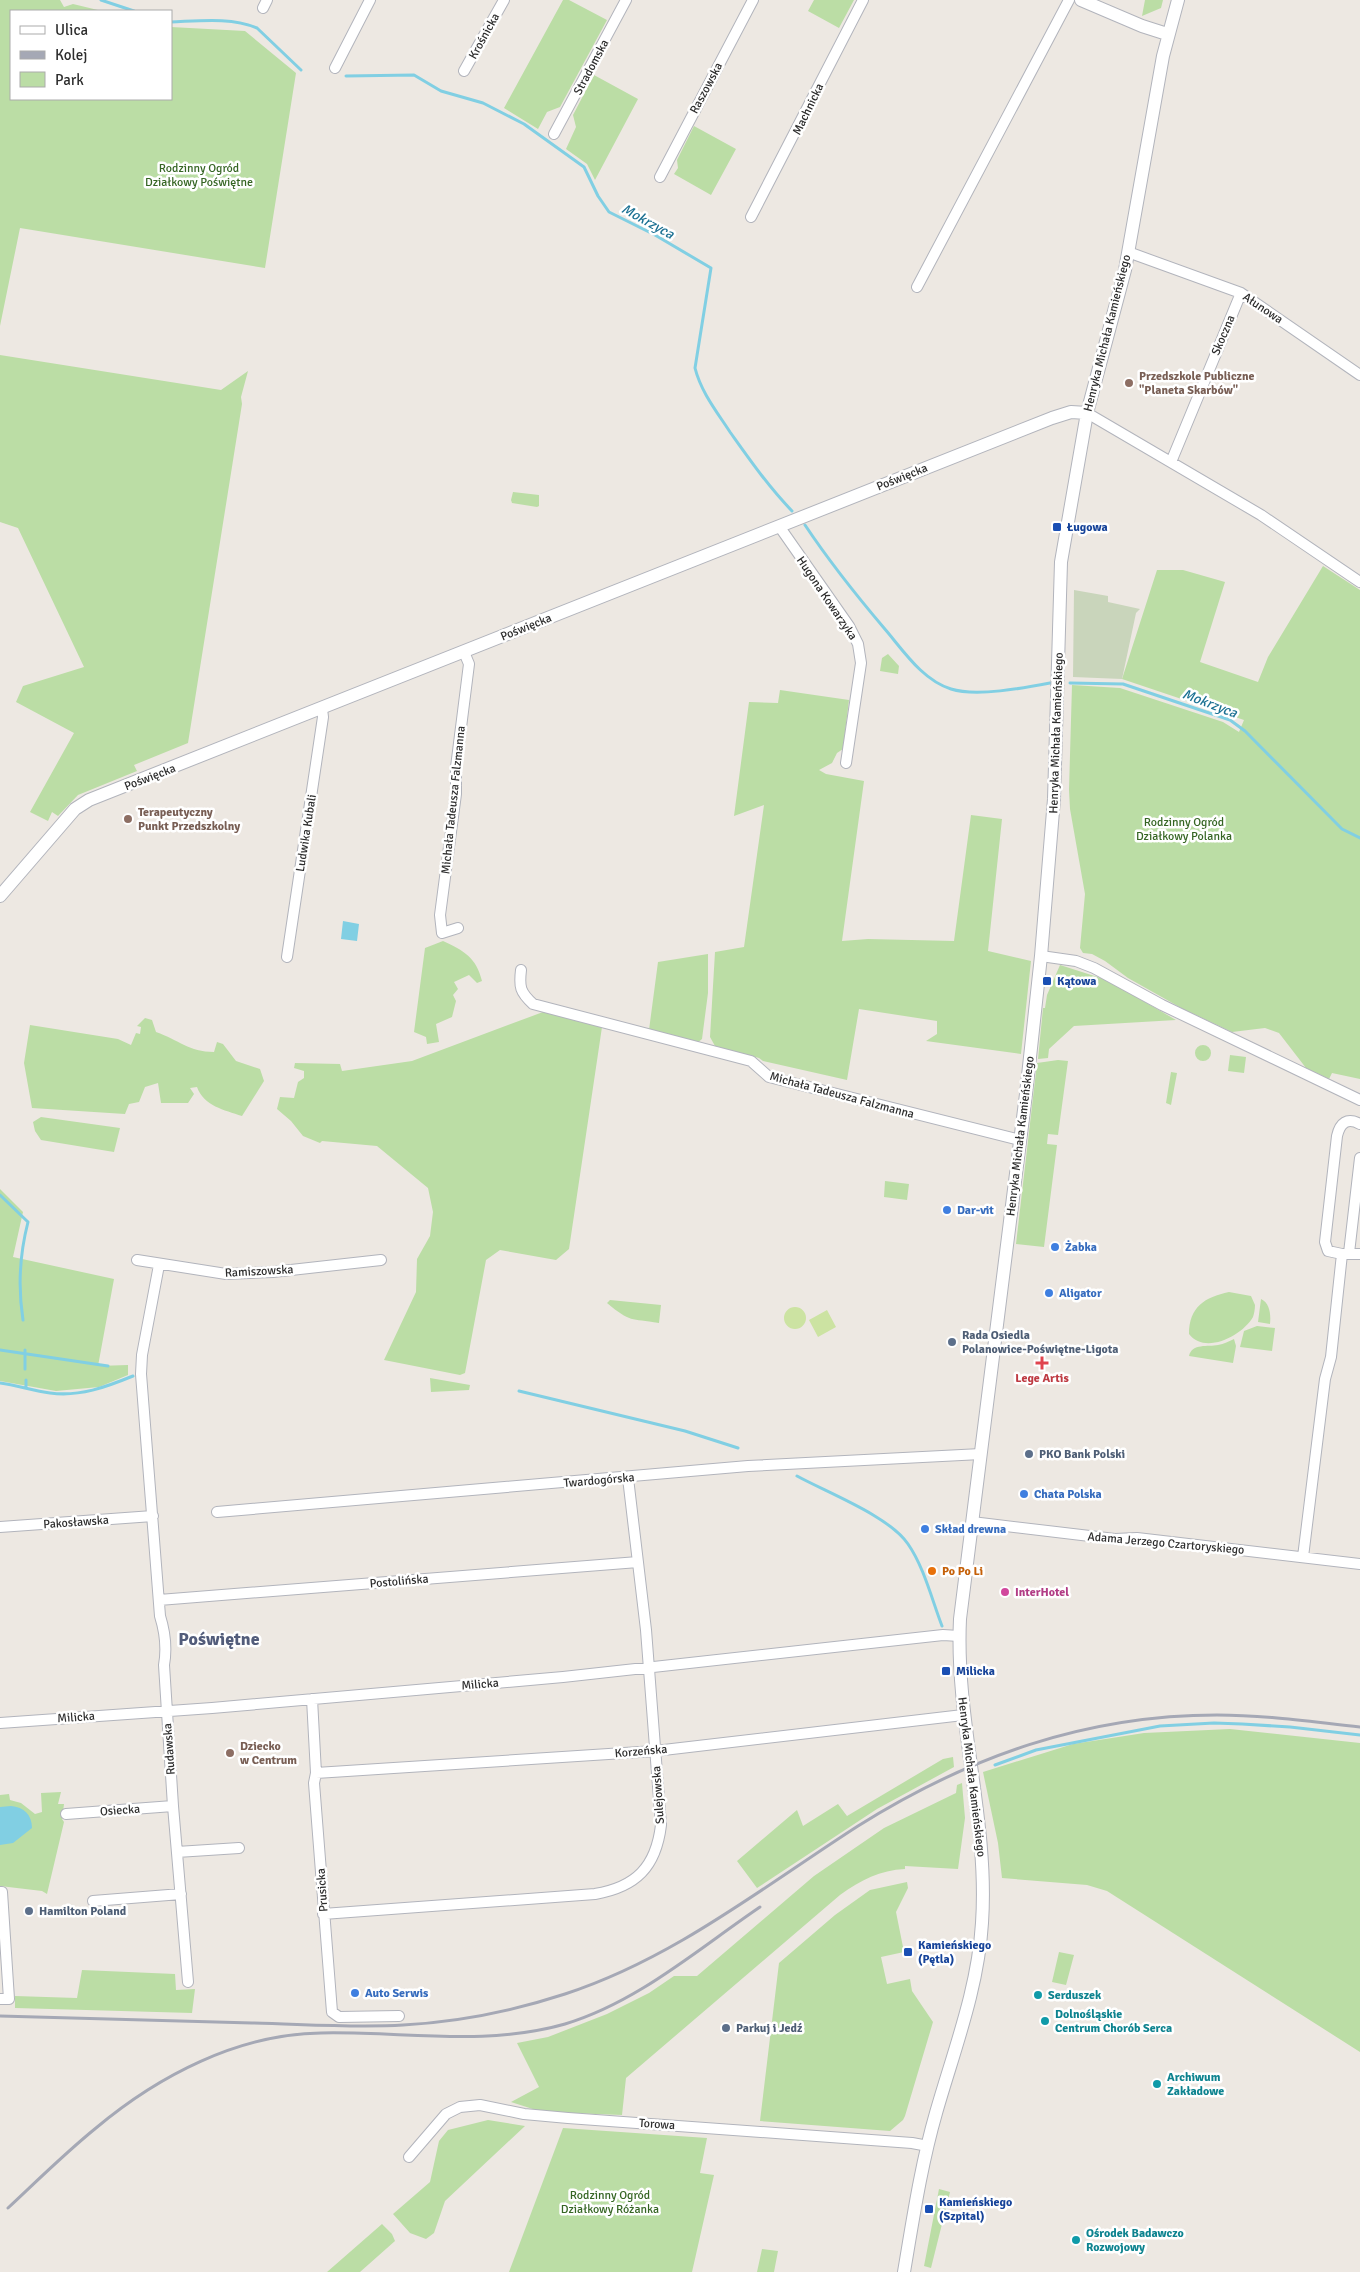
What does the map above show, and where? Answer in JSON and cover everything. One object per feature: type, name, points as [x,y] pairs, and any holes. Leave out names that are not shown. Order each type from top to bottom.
[{"type":"street","points":[[335,68],[370,0]]},
{"type":"street","name":"Krośnicka","points":[[464,71],[504,0]]},
{"type":"street","name":"Stradomska","points":[[554,134],[626,0]]},
{"type":"street","name":"Raszowska","points":[[660,176],[753,0]]},
{"type":"street","name":"Machnicka","points":[[751,217],[863,0]]},
{"type":"street","points":[[917,287],[1069,0]]},
{"type":"street","points":[[1081,0],[1142,26],[1168,34]]},
{"type":"street","name":"Henryka Michała Kamieńskiego","points":[[904,2272],[935,2114],[963,2029],[974,1982],[982,1924],[984,1880],[982,1845],[964,1715],[959,1636],[1041,956],[1054,798],[1062,562],[1087,413],[1128,252],[1168,34],[1178,0]]},
{"type":"street","name":"Ałunowa","points":[[1128,252],[1241,293],[1360,375]]},
{"type":"street","name":"Skoczna","points":[[1171,462],[1241,293]]},
{"type":"street","name":"Poświęcka","points":[[0,896],[75,809],[89,800],[322,709],[1060,414],[1071,412],[1087,413]]},
{"type":"street","points":[[1087,413],[1261,515],[1360,582]]},
{"type":"street","name":"Hugona Kowarzyka","points":[[779,526],[849,626],[861,653],[846,763]]},
{"type":"street","name":"Michała Tadeusza Falzmanna","points":[[458,928],[442,933],[440,915],[469,664],[464,652]]},
{"type":"street","name":"Ludwika Kubali","points":[[287,956],[322,726],[322,709]]},
{"type":"street","points":[[1041,956],[1076,962],[1094,968],[1162,1005],[1360,1100]]},
{"type":"street","name":"Michała Tadeusza Falzmanna","points":[[522,970],[519,983],[523,995],[533,1004],[751,1061],[770,1077],[1020,1140]]},
{"type":"street","points":[[1360,1124],[1352,1120],[1344,1122],[1339,1127],[1336,1136],[1325,1242],[1328,1251],[1360,1254]]},
{"type":"street","points":[[1303,1557],[1325,1379],[1331,1357],[1360,1158]]},
{"type":"street","name":"Ramiszowska","points":[[137,1260],[159,1265],[226,1274],[381,1260]]},
{"type":"street","name":"Rudawska","points":[[159,1265],[142,1355],[141,1374],[159,1600],[166,1654],[164,1665],[173,1806],[188,1982]]},
{"type":"street","name":"Twardogórska","points":[[217,1512],[628,1478],[748,1466],[981,1454]]},
{"type":"street","name":"Sulejowska","points":[[323,1914],[595,1894],[625,1886],[636,1879],[652,1860],[660,1837],[661,1825],[649,1667],[628,1478]]},
{"type":"street","name":"Pakosławska","points":[[0,1527],[153,1516]]},
{"type":"street","name":"Adama Jerzego Czartoryskiego","points":[[972,1522],[1115,1539],[1137,1538],[1360,1564]]},
{"type":"street","name":"Postolińska","points":[[159,1600],[638,1562]]},
{"type":"street","name":"Milicka","points":[[0,1723],[312,1699],[649,1667],[943,1635],[959,1636]]},
{"type":"street","name":"Prusicka","points":[[312,1699],[316,1773],[314,1783],[332,2012],[339,2017],[399,2016]]},
{"type":"street","name":"Korzeńska","points":[[316,1773],[654,1751],[964,1715]]},
{"type":"street","name":"Osiecka","points":[[66,1814],[173,1806]]},
{"type":"street","points":[[177,1852],[240,1848]]},
{"type":"street","points":[[0,1892],[2,1892],[5,1999]]},
{"type":"street","points":[[93,1901],[181,1894]]},
{"type":"street","name":"Torowa","points":[[409,2158],[446,2114],[460,2107],[473,2105],[542,2116],[912,2143],[928,2146]]},
{"type":"green space","name":"Rodzinny Ogród Działkowy Poświętne","points":[[0,0],[60,0],[64,7],[73,4],[98,10],[10,10],[10,100],[172,100],[172,27],[245,31],[296,73],[265,268],[20,228],[0,326]]},
{"type":"green space","points":[[563,0],[569,0],[607,20],[560,107],[547,112],[538,129],[504,108]]},
{"type":"green space","points":[[814,0],[854,0],[839,28],[808,11]]},
{"type":"green space","points":[[1145,0],[1163,0],[1161,8],[1142,16]]},
{"type":"green space","points":[[594,75],[638,99],[595,180],[587,164],[566,149],[576,127],[573,115]]},
{"type":"green space","points":[[694,126],[736,149],[711,195],[674,174],[678,168],[677,160]]},
{"type":"green space","points":[[0,355],[221,390],[248,371],[241,397],[242,404],[188,743],[134,765],[137,771],[78,795],[58,816],[52,812],[48,821],[30,812],[74,733],[16,702],[23,686],[84,667],[18,528],[0,522]]},
{"type":"green space","points":[[513,492],[539,495],[539,506],[512,503]]},
{"type":"green space","name":"Rodzinny Ogród Działkowy Polanka","points":[[1323,566],[1360,590],[1360,1079],[1332,1073],[1329,1079],[1306,1068],[1279,1033],[1265,1028],[1232,1032],[1183,1009],[1128,978],[1105,961],[1092,954],[1083,953],[1080,948],[1085,894],[1070,809],[1072,685],[1120,688],[1223,722],[1239,732],[1244,720],[1122,679],[1157,570],[1183,570],[1225,582],[1200,662],[1258,682],[1268,657]]},
{"type":"green space","points":[[1074,590],[1108,596],[1108,602],[1140,609],[1136,613],[1122,679],[1073,677]]},
{"type":"green space","points":[[888,654],[899,666],[898,674],[880,671],[882,658]]},
{"type":"green space","points":[[780,690],[849,700],[843,749],[837,753],[832,763],[819,770],[826,774],[864,781],[842,941],[868,939],[954,941],[971,815],[1002,819],[988,951],[1031,961],[1021,1054],[926,1041],[937,1034],[937,1021],[859,1009],[847,1080],[763,1061],[759,1058],[715,1046],[710,1037],[715,952],[744,947],[764,805],[734,816],[749,702],[778,703]]},
{"type":"green space","points":[[443,941],[457,948],[473,960],[482,981],[477,983],[469,975],[454,982],[458,989],[453,995],[456,1001],[452,1017],[436,1024],[439,1042],[427,1044],[426,1037],[414,1032],[425,948]]},
{"type":"green space","points":[[708,954],[708,993],[702,1039],[696,1044],[649,1030],[658,962]]},
{"type":"green space","points":[[1060,965],[1107,980],[1176,1020],[1074,1026],[1049,1049],[1048,1058],[1038,1059],[1043,1008],[1045,1008],[1047,995]]},
{"type":"green space","points":[[543,1012],[602,1027],[569,1249],[556,1260],[500,1250],[486,1260],[465,1373],[460,1375],[384,1360],[416,1292],[417,1259],[430,1236],[433,1212],[428,1188],[377,1146],[322,1141],[320,1143],[303,1136],[291,1121],[277,1109],[280,1097],[294,1098],[298,1082],[304,1078],[304,1071],[294,1068],[295,1063],[340,1064],[342,1071],[412,1061]]},
{"type":"green space","points":[[145,1018],[152,1020],[156,1032],[184,1045],[198,1050],[214,1052],[217,1042],[223,1044],[236,1061],[260,1069],[264,1081],[242,1116],[210,1103],[204,1099],[197,1087],[190,1088],[194,1094],[188,1103],[161,1103],[158,1083],[145,1087],[139,1102],[129,1104],[125,1114],[32,1108],[24,1063],[30,1025],[118,1039],[131,1045],[136,1033],[140,1034],[141,1027],[137,1026]]},
{"type":"green space","points":[[1200,1045],[1206,1045],[1211,1050],[1209,1059],[1200,1061],[1195,1056],[1195,1050]]},
{"type":"green space","points":[[1230,1055],[1246,1057],[1244,1073],[1228,1071]]},
{"type":"green space","points":[[1058,1060],[1068,1061],[1058,1135],[1048,1134],[1047,1144],[1057,1145],[1044,1247],[1016,1244],[1037,1063]]},
{"type":"green space","points":[[1171,1072],[1177,1073],[1171,1105],[1166,1103]]},
{"type":"green space","points":[[41,1117],[120,1128],[114,1152],[41,1140],[35,1131],[33,1122]]},
{"type":"green space","points":[[885,1181],[909,1184],[907,1200],[884,1197]]},
{"type":"green space","points":[[0,1189],[23,1212],[13,1257],[114,1279],[98,1366],[128,1365],[128,1375],[99,1387],[56,1391],[0,1381]]},
{"type":"green space","points":[[1229,1292],[1251,1296],[1255,1305],[1253,1317],[1241,1331],[1223,1340],[1204,1343],[1196,1340],[1189,1334],[1195,1310],[1206,1300]]},
{"type":"green space","points":[[1261,1299],[1268,1306],[1270,1324],[1258,1322]]},
{"type":"green space","points":[[610,1300],[661,1305],[659,1323],[626,1317],[607,1303]]},
{"type":"green space","points":[[795,1307],[803,1310],[806,1318],[803,1326],[795,1329],[787,1326],[784,1318],[787,1310]]},
{"type":"green space","points":[[827,1310],[836,1327],[818,1337],[809,1320]]},
{"type":"green space","points":[[1257,1326],[1275,1328],[1272,1351],[1240,1347],[1244,1331]]},
{"type":"green space","points":[[1234,1339],[1236,1346],[1233,1363],[1189,1356],[1193,1349],[1197,1347],[1220,1345]]},
{"type":"green space","points":[[430,1378],[470,1385],[469,1390],[431,1392]]},
{"type":"green space","points":[[1230,1729],[1360,1743],[1360,2052],[1107,1891],[1087,1885],[1002,1878],[998,1843],[983,1772],[1073,1744],[1144,1733]]},
{"type":"green space","points":[[953,1757],[954,1767],[877,1809],[757,1888],[737,1861],[797,1810],[803,1826],[838,1804],[847,1816],[943,1759]]},
{"type":"green space","points":[[962,1783],[965,1818],[958,1869],[905,1866],[905,1869],[887,1871],[871,1877],[840,1895],[626,2078],[622,2115],[542,2112],[511,2102],[539,2087],[517,2043],[548,2037],[607,2014],[649,1993],[674,1976],[697,1976],[814,1876],[884,1828],[956,1793],[957,1785]]},
{"type":"green space","points":[[61,1792],[58,1804],[64,1804],[62,1819],[64,1822],[47,1894],[42,1891],[0,1886],[0,1795],[9,1794],[10,1800],[21,1803],[35,1814],[42,1812],[41,1793]]},
{"type":"green space","points":[[907,1882],[908,1888],[896,1912],[904,1952],[881,1957],[887,1984],[910,1979],[912,1991],[933,2022],[903,2120],[890,2131],[760,2121],[779,1963],[835,1915],[870,1890]]},
{"type":"green space","points":[[1059,1952],[1074,1955],[1066,1985],[1052,1982]]},
{"type":"green space","points":[[82,1970],[175,1974],[176,1990],[195,1989],[192,2013],[15,2008],[15,1996],[77,1998]]},
{"type":"green space","points":[[488,2120],[525,2126],[445,2201],[434,2233],[426,2239],[410,2233],[393,2214],[430,2182],[439,2141],[448,2130]]},
{"type":"green space","name":"Rodzinny Ogród Działkowy Różanka","points":[[563,2128],[707,2138],[700,2173],[714,2175],[692,2272],[509,2272]]},
{"type":"green space","points":[[939,2189],[950,2192],[931,2268],[924,2266]]},
{"type":"green space","points":[[382,2224],[392,2234],[395,2241],[360,2272],[327,2272]]},
{"type":"green space","points":[[762,2249],[778,2251],[774,2272],[757,2272]]},
{"type":"water","points":[[343,921],[359,924],[357,941],[341,939]]},
{"type":"water","points":[[11,1806],[26,1812],[31,1819],[32,1828],[13,1843],[0,1845],[0,1807]]},
{"type":"waterway","name":"Mokrzyca","points":[[101,0],[131,10]]},
{"type":"waterway","name":"Mokrzyca","points":[[172,22],[226,21],[257,28],[301,70]]},
{"type":"waterway","name":"Mokrzyca","points":[[346,76],[414,75],[441,91],[483,103],[524,124],[584,167],[598,196],[609,212],[655,235],[711,268],[695,368],[710,402],[730,432],[752,463],[792,511]]},
{"type":"waterway","name":"Mokrzyca","points":[[805,525],[863,603],[906,655],[931,679],[951,689],[973,692],[1000,691],[1050,683]]},
{"type":"waterway","name":"Mokrzyca","points":[[1070,683],[1123,684],[1230,720],[1245,731],[1342,829],[1360,838]]},
{"type":"waterway","points":[[0,1195],[28,1222],[23,1246],[21,1271],[23,1320]]},
{"type":"waterway","points":[[0,1350],[108,1366]]},
{"type":"waterway","points":[[25,1350],[25,1369]]},
{"type":"waterway","points":[[0,1383],[44,1392],[72,1394],[103,1387],[133,1376]]},
{"type":"waterway","points":[[26,1380],[26,1388]]},
{"type":"waterway","points":[[519,1391],[685,1431],[738,1448]]},
{"type":"waterway","points":[[797,1476],[873,1515],[899,1534],[908,1544],[919,1563],[942,1626]]},
{"type":"waterway","points":[[995,1765],[1036,1750],[1160,1726],[1214,1723],[1242,1724],[1360,1735]]},
{"type":"railway","points":[[0,2016],[365,2026],[444,2021],[525,2006],[565,1994],[643,1962],[716,1920],[858,1826],[900,1801],[985,1761],[1029,1745],[1074,1732],[1168,1717],[1253,1716],[1360,1727]]},
{"type":"railway","points":[[8,2208],[73,2147],[120,2109],[146,2091],[201,2061],[260,2041],[290,2035],[321,2033],[444,2036],[505,2035],[565,2024],[618,2002],[642,1988],[667,1973],[760,1907]]},
{"type":"place","name":"Przedszkole Publiczne \"Planeta Skarbów\"","points":[[1129,383]]},
{"type":"place","name":"Ługowa","points":[[1057,527]]},
{"type":"place","name":"Terapeutyczny Punkt Przedszkolny","points":[[128,819]]},
{"type":"place","name":"Kątowa","points":[[1047,981]]},
{"type":"place","name":"Dar-vit","points":[[947,1210]]},
{"type":"place","name":"Żabka","points":[[1055,1247]]},
{"type":"place","name":"Aligator","points":[[1049,1293]]},
{"type":"place","name":"Rada Osiedla Polanowice-Poświętne-Ligota","points":[[952,1342]]},
{"type":"place","name":"Lege Artis","points":[[1042,1363]]},
{"type":"place","name":"PKO Bank Polski","points":[[1029,1454]]},
{"type":"place","name":"Chata Polska","points":[[1024,1494]]},
{"type":"place","name":"Skład drewna","points":[[925,1529]]},
{"type":"place","name":"Po Po Li","points":[[932,1571]]},
{"type":"place","name":"InterHotel","points":[[1005,1592]]},
{"type":"place","name":"Milicka","points":[[946,1671]]},
{"type":"place","name":"Dziecko w Centrum","points":[[230,1753]]},
{"type":"place","name":"Hamilton Poland","points":[[29,1911]]},
{"type":"place","name":"Kamieńskiego (Pętla)","points":[[908,1952]]},
{"type":"place","name":"Auto Serwis","points":[[355,1993]]},
{"type":"place","name":"Serduszek","points":[[1038,1995]]},
{"type":"place","name":"Dolnośląskie Centrum Chorób Serca","points":[[1045,2021]]},
{"type":"place","name":"Parkuj i Jedź","points":[[726,2028]]},
{"type":"place","name":"Archiwum Zakładowe","points":[[1157,2084]]},
{"type":"place","name":"Kamieńskiego (Szpital)","points":[[929,2209]]},
{"type":"place","name":"Ośrodek Badawczo Rozwojowy","points":[[1076,2240]]},
{"type":"district","name":"Poświętne","points":[[219,1639]]}]
